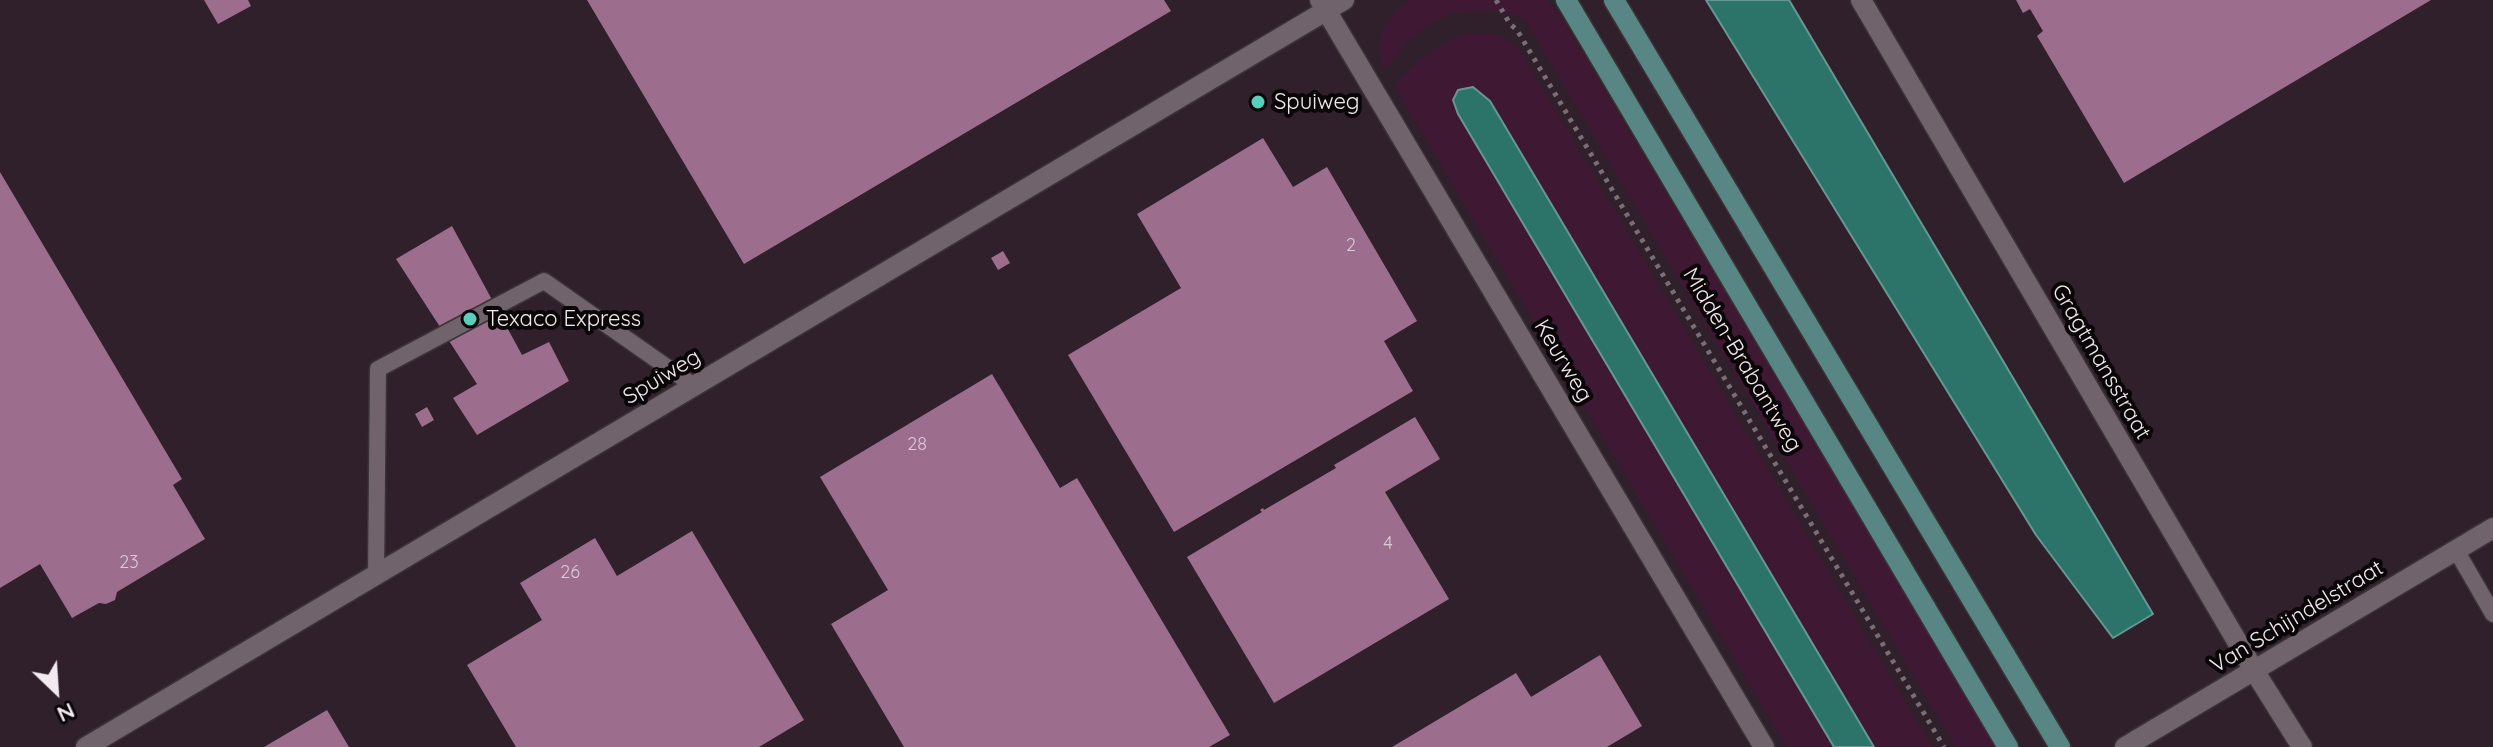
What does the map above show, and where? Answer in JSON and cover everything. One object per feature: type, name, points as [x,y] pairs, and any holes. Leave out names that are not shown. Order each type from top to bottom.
[{"type":"street","name":"Midden-Brabantweg","points":[[1566,0],[2008,747]]},
{"type":"street","points":[[1614,0],[2060,747]]},
{"type":"street","name":"Gragtmansstraat","points":[[1861,0],[2302,747]]},
{"type":"street","name":"Spuiweg","points":[[86,747],[1330,3]]},
{"type":"street","name":"Keurweg","points":[[1330,3],[1764,747]]},
{"type":"street","name":"Van Schijndelstraat","points":[[2125,747],[2493,528]]},
{"type":"lane","points":[[376,575],[378,369],[544,281],[694,386]]},
{"type":"lane","points":[[2456,550],[2493,614]]},
{"type":"path","name":"Midden-Brabantweg","points":[[1496,0],[1533,57],[1944,747]]},
{"type":"shaded area","points":[[0,0],[2493,0],[2493,747],[0,747]]},
{"type":"shaded area","points":[[1409,0],[1547,0],[1560,15],[1996,747],[1956,747],[1524,18],[1480,11],[1445,17],[1415,36],[1385,70],[1379,49],[1383,31],[1393,15]]},
{"type":"shaded area","points":[[1706,0],[1789,0],[2153,614],[2113,638],[2036,535]]},
{"type":"shaded area","points":[[1470,33],[1498,34],[1519,49],[1932,747],[1874,747],[1490,101],[1473,87],[1458,115],[1834,747],[1787,747],[1395,87],[1428,54],[1448,41]]},
{"type":"shaded area","points":[[1473,87],[1490,101],[1874,747],[1834,747],[1458,114],[1453,100],[1458,90]]},
{"type":"building","points":[[204,0],[248,0],[251,6],[218,24]]},
{"type":"building","points":[[587,0],[1164,0],[1171,11],[744,264]]},
{"type":"building","points":[[2016,0],[2431,0],[2124,183],[2037,36],[2043,31],[2030,9],[2023,13]]},
{"type":"building","points":[[1263,138],[1293,187],[1327,167],[1417,321],[1384,341],[1413,391],[1174,532],[1068,355],[1181,288],[1137,214]]},
{"type":"building","points":[[0,172],[182,479],[173,485],[205,539],[117,592],[115,600],[99,603],[72,618],[40,564],[0,588]]},
{"type":"building","points":[[452,226],[522,355],[549,342],[569,381],[477,435],[453,398],[477,384],[396,259]]},
{"type":"building","points":[[1003,251],[1010,263],[998,270],[991,258]]},
{"type":"building","points":[[992,374],[1060,488],[1077,478],[1230,735],[1209,747],[904,747],[831,624],[888,590],[820,477]]},
{"type":"building","points":[[427,407],[434,420],[422,427],[415,414]]},
{"type":"building","points":[[1415,417],[1440,459],[1385,492],[1449,599],[1274,703],[1187,557]]},
{"type":"building","points":[[692,531],[804,720],[759,747],[516,747],[467,665],[542,620],[520,583],[595,538],[617,576]]},
{"type":"building","points":[[1600,655],[1642,726],[1607,747],[1392,747],[1516,673],[1531,697]]},
{"type":"building","points":[[327,710],[349,747],[264,747]]},
{"type":"place","name":"Spuiweg","points":[[1258,102]]},
{"type":"place","name":"Texaco Express","points":[[470,319]]}]
